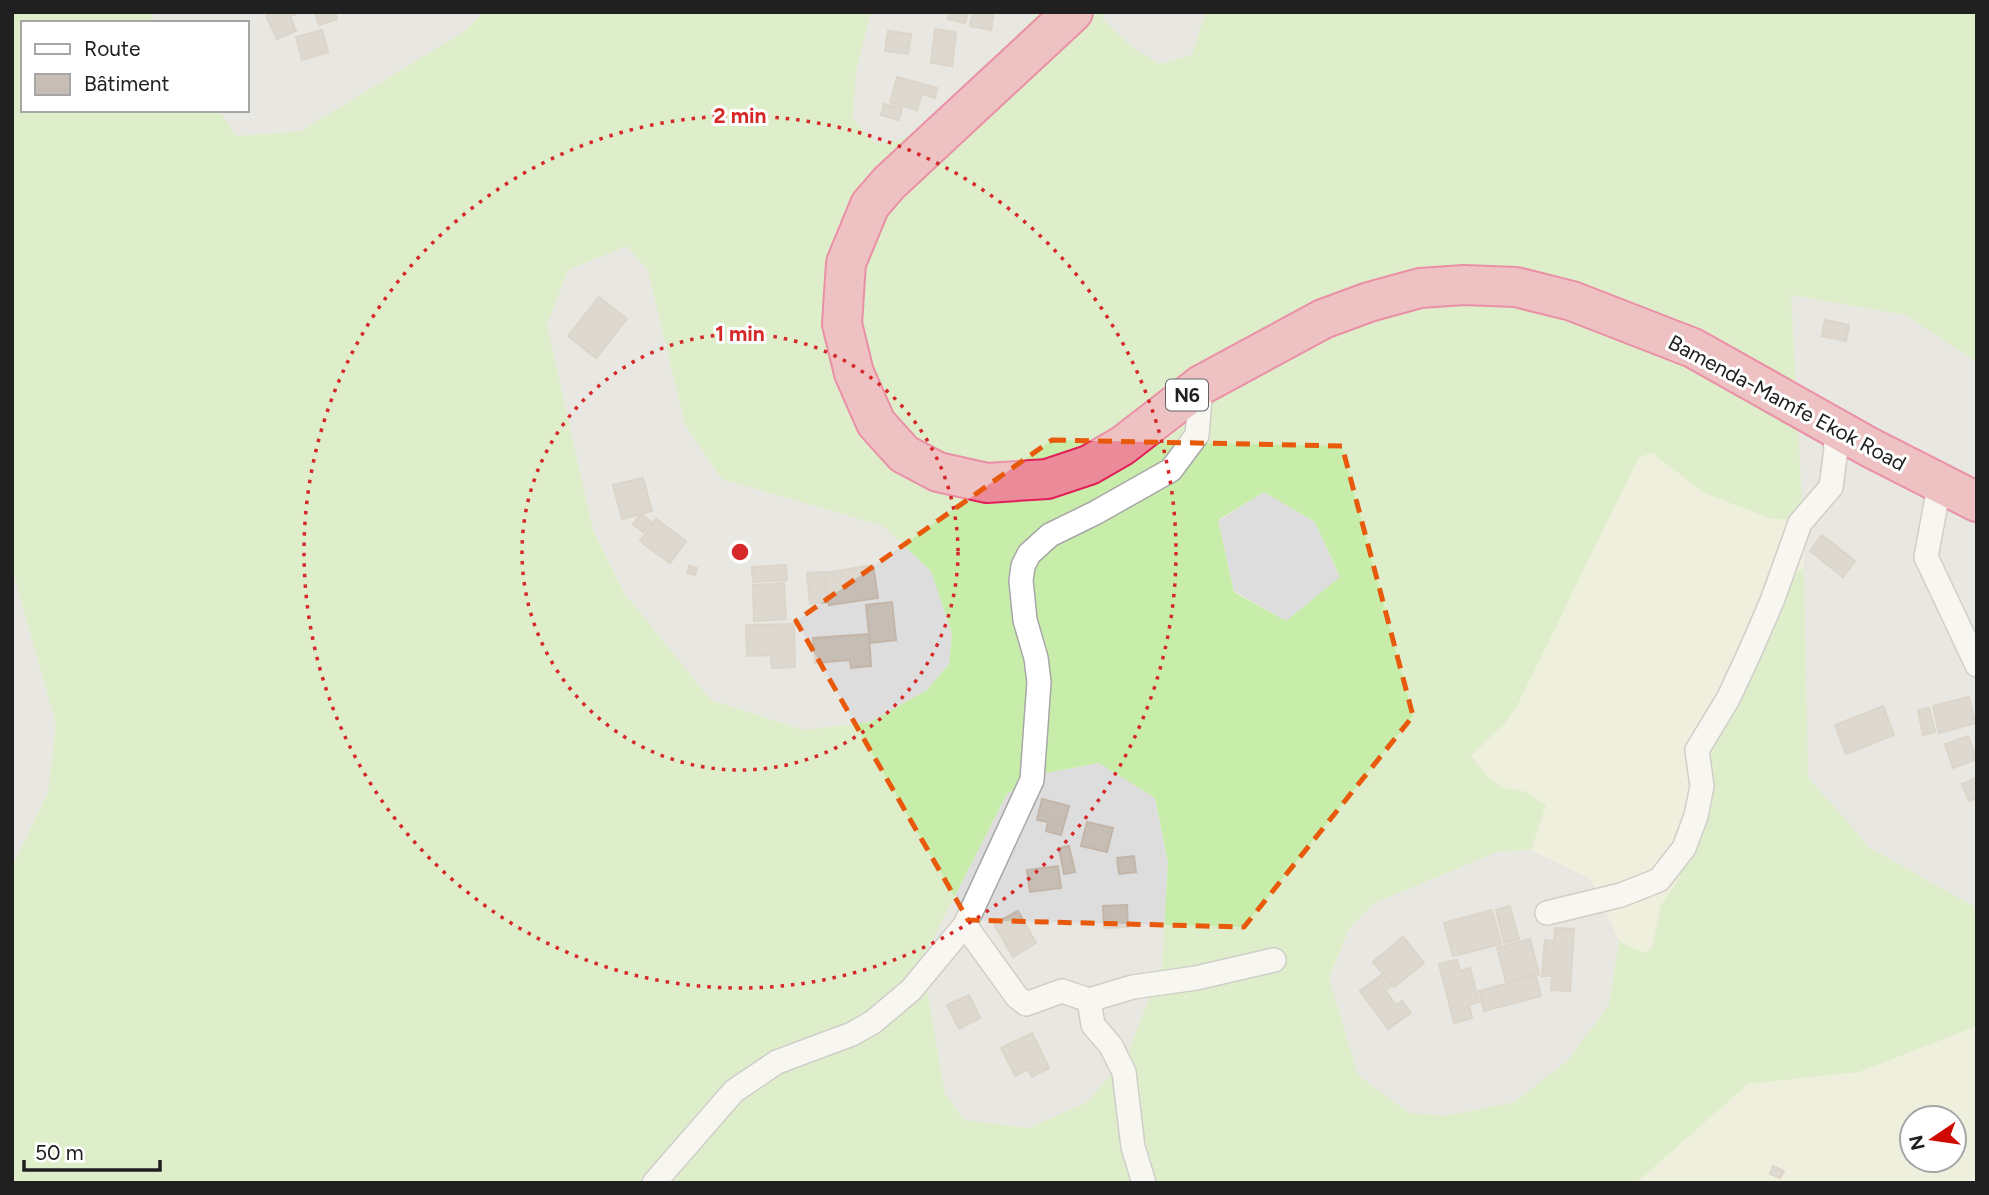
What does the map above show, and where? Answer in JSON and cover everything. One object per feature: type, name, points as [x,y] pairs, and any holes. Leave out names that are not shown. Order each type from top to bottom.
[{"type":"highway","name":"Bamenda-Mamfe Ekok Road","points":[[1073,12],[889,183],[870,205],[846,263],[842,324],[854,373],[876,423],[904,454],[938,472],[987,483],[1047,479],[1089,465],[1122,446],[1200,385],[1323,318],[1420,288],[1464,285],[1516,287],[1572,301],[1693,348],[1934,482],[1977,502]]},
{"type":"street","points":[[654,1183],[734,1091],[777,1062],[852,1034],[873,1022],[911,990],[965,925],[1032,780],[1039,682],[1036,658],[1024,620],[1023,566],[1029,554],[1050,535],[1096,513],[1171,470],[1197,435],[1200,385]]},
{"type":"street","points":[[1547,913],[1621,895],[1659,880],[1684,848],[1696,816],[1702,786],[1697,750],[1728,699],[1749,654],[1772,601],[1800,523],[1831,487],[1836,449],[1834,427]]},
{"type":"street","points":[[1934,482],[1937,498],[1926,557],[1977,665]]},
{"type":"street","points":[[965,925],[1017,997],[1026,1004],[1062,991],[1089,1000],[1133,987],[1196,978],[1274,960]]},
{"type":"street","points":[[1089,1000],[1093,1025],[1111,1046],[1124,1072],[1133,1147],[1144,1183]]},
{"type":"highlighted area","points":[[1052,440],[1342,446],[1413,716],[1244,927],[968,920],[796,621]]},
{"type":"shaded area","points":[[151,12],[484,12],[465,31],[301,131],[237,136],[219,112],[248,112],[248,21],[153,21]]},
{"type":"shaded area","points":[[871,12],[1038,12],[976,86],[940,120],[897,141],[875,143],[853,119],[856,72]]},
{"type":"shaded area","points":[[1106,12],[1206,12],[1192,55],[1160,64],[1133,48],[1102,18]]},
{"type":"shaded area","points":[[627,246],[648,271],[685,425],[722,479],[883,526],[931,571],[952,634],[949,664],[927,690],[870,722],[804,730],[711,700],[624,593],[593,530],[547,325],[568,270]]},
{"type":"shaded area","points":[[1791,295],[1905,315],[1977,362],[1977,908],[1870,848],[1808,778],[1804,568]]},
{"type":"shaded area","points":[[1264,492],[1315,522],[1340,578],[1286,621],[1234,591],[1218,521]]},
{"type":"shaded area","points":[[12,569],[56,725],[48,793],[12,866]]},
{"type":"shaded area","points":[[1100,763],[1155,798],[1168,863],[1162,964],[1128,1053],[1089,1101],[1029,1128],[965,1120],[945,1094],[922,960],[1007,794],[1035,775]]},
{"type":"shaded area","points":[[1531,850],[1591,879],[1619,941],[1609,1005],[1567,1061],[1515,1102],[1445,1116],[1409,1113],[1358,1075],[1329,979],[1350,927],[1375,903],[1497,852]]},
{"type":"green space","points":[[12,12],[151,12],[153,21],[21,21],[21,112],[219,112],[237,136],[301,131],[465,31],[484,12],[871,12],[856,72],[853,119],[875,143],[897,141],[940,120],[976,86],[1038,12],[1106,12],[1102,18],[1133,48],[1160,64],[1192,55],[1206,12],[1977,12],[1977,362],[1905,315],[1791,295],[1803,519],[1773,519],[1706,494],[1652,453],[1639,457],[1518,704],[1505,723],[1471,756],[1486,775],[1504,788],[1527,792],[1546,805],[1531,850],[1497,852],[1375,903],[1350,927],[1329,978],[1358,1075],[1409,1113],[1445,1116],[1515,1102],[1567,1061],[1609,1005],[1619,941],[1644,953],[1652,948],[1661,905],[1677,882],[1690,852],[1703,756],[1797,572],[1804,568],[1808,777],[1870,848],[1977,908],[1977,1026],[1859,1072],[1748,1084],[1636,1183],[12,1183],[12,866],[48,793],[56,725],[12,569]],"holes":[[[627,246],[648,271],[685,425],[722,479],[883,526],[931,571],[952,634],[949,664],[927,690],[870,722],[804,730],[711,700],[624,593],[593,530],[547,325],[568,270]],[[1264,492],[1315,522],[1340,577],[1286,621],[1234,592],[1218,520]],[[1099,763],[1155,798],[1168,863],[1162,964],[1128,1053],[1089,1101],[1029,1128],[965,1120],[945,1094],[922,960],[1007,794],[1035,775]]]},
{"type":"green space","points":[[1651,453],[1803,519],[1804,568],[1797,572],[1677,882],[1661,905],[1652,948],[1645,953],[1619,941],[1591,879],[1531,850],[1546,804],[1527,792],[1504,788],[1486,775],[1471,757],[1505,723],[1518,704],[1639,457]]},
{"type":"green space","points":[[1977,1026],[1977,1183],[1636,1183],[1748,1084],[1859,1072]]},
{"type":"building","points":[[274,12],[299,12],[290,17],[296,31],[277,39],[266,16]]},
{"type":"building","points":[[315,12],[335,12],[337,19],[319,25]]},
{"type":"building","points":[[949,12],[968,12],[965,23],[948,19]]},
{"type":"building","points":[[973,12],[994,12],[991,30],[970,26]]},
{"type":"building","points":[[935,29],[956,32],[952,66],[931,63]]},
{"type":"building","points":[[322,30],[328,52],[302,60],[296,37]]},
{"type":"building","points":[[888,31],[911,34],[908,54],[885,51]]},
{"type":"building","points":[[897,77],[937,88],[935,98],[922,94],[917,110],[890,102]]},
{"type":"building","points":[[884,104],[902,108],[899,120],[881,115]]},
{"type":"building","points":[[599,297],[627,319],[596,358],[568,336]]},
{"type":"building","points":[[1825,320],[1849,325],[1846,341],[1822,336]]},
{"type":"building","points":[[643,478],[652,511],[622,519],[613,485]]},
{"type":"building","points":[[641,514],[651,522],[643,532],[633,524]]},
{"type":"building","points":[[656,519],[686,541],[670,563],[640,541]]},
{"type":"building","points":[[1822,535],[1855,561],[1843,577],[1810,551]]},
{"type":"building","points":[[786,565],[787,580],[753,582],[752,567]]},
{"type":"building","points":[[873,565],[878,598],[829,605],[824,573]]},
{"type":"building","points":[[689,566],[697,568],[695,575],[687,573]]},
{"type":"building","points":[[824,572],[827,602],[810,604],[807,573]]},
{"type":"building","points":[[784,583],[786,619],[754,621],[753,585]]},
{"type":"building","points":[[892,602],[896,640],[870,643],[866,605]]},
{"type":"building","points":[[794,624],[795,667],[772,668],[771,655],[747,656],[746,625]]},
{"type":"building","points":[[869,634],[871,666],[851,668],[850,660],[815,663],[813,638]]},
{"type":"building","points":[[1969,697],[1975,723],[1939,733],[1933,706]]},
{"type":"building","points":[[1883,706],[1894,735],[1846,754],[1835,725]]},
{"type":"building","points":[[1929,708],[1935,732],[1923,735],[1918,710]]},
{"type":"building","points":[[1968,736],[1977,759],[1953,768],[1945,744]]},
{"type":"building","points":[[1977,778],[1977,798],[1969,801],[1962,784]]},
{"type":"building","points":[[1042,799],[1069,806],[1061,835],[1046,831],[1048,822],[1037,820]]},
{"type":"building","points":[[1087,822],[1113,828],[1107,852],[1081,846]]},
{"type":"building","points":[[1069,846],[1075,872],[1064,874],[1059,848]]},
{"type":"building","points":[[1134,856],[1136,872],[1119,874],[1117,858]]},
{"type":"building","points":[[1058,866],[1061,888],[1030,892],[1027,870]]},
{"type":"building","points":[[1127,905],[1128,927],[1104,928],[1103,906]]},
{"type":"building","points":[[1510,906],[1519,939],[1504,943],[1496,910]]},
{"type":"building","points":[[1492,910],[1501,944],[1453,956],[1444,923]]},
{"type":"building","points":[[1018,911],[1036,943],[1013,957],[994,924]]},
{"type":"building","points":[[1555,928],[1574,929],[1570,991],[1551,990],[1552,976],[1542,976],[1545,940],[1554,941]]},
{"type":"building","points":[[1403,937],[1424,963],[1394,987],[1373,962]]},
{"type":"building","points":[[1530,939],[1539,974],[1506,982],[1497,948]]},
{"type":"building","points":[[1457,960],[1460,971],[1470,968],[1479,1002],[1469,1005],[1472,1018],[1454,1023],[1439,964]]},
{"type":"building","points":[[1383,974],[1391,986],[1385,990],[1396,1005],[1402,1001],[1411,1013],[1388,1029],[1360,991]]},
{"type":"building","points":[[1536,976],[1541,996],[1484,1011],[1479,991]]},
{"type":"building","points":[[969,995],[980,1018],[959,1029],[947,1005]]},
{"type":"building","points":[[1032,1033],[1049,1068],[1032,1077],[1028,1069],[1015,1076],[1001,1048]]},
{"type":"building","points":[[1773,1166],[1784,1171],[1780,1178],[1770,1174]]}]
